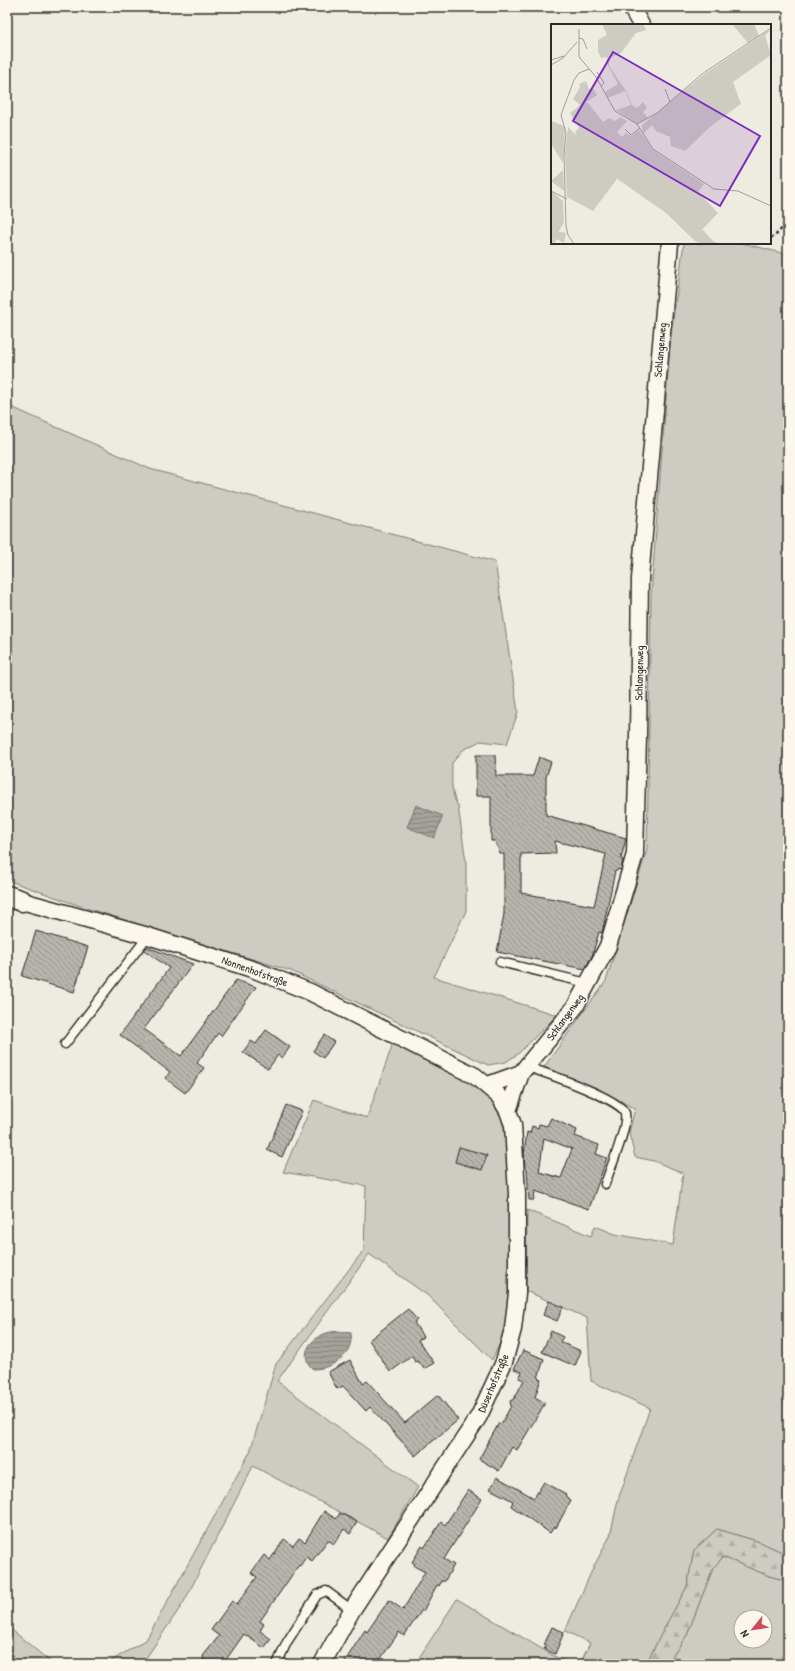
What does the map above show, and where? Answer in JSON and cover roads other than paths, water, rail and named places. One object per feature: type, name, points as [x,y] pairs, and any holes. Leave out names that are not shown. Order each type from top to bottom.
[{"type":"street","points":[[631,7],[640,24]]},
{"type":"street","name":"Schlangenweg","points":[[524,1070],[574,1007],[608,946],[635,854],[640,579],[670,244]]},
{"type":"street","name":"Nonnenhofstraße","points":[[14,898],[148,936],[255,970],[310,992],[475,1076],[488,1085],[499,1096],[508,1111]]},
{"type":"street","points":[[488,1085],[524,1070]]},
{"type":"street","points":[[508,1111],[524,1070]]},
{"type":"street","name":"Düserhofstraße","points":[[322,1664],[352,1610],[479,1416],[504,1362],[513,1329],[517,1293],[518,1242],[513,1126],[508,1111]]},
{"type":"lane","points":[[65,1044],[148,936]]},
{"type":"lane","points":[[500,962],[587,983]]},
{"type":"lane","points":[[524,1070],[584,1088],[622,1108],[625,1113],[624,1122],[619,1144],[605,1184]]},
{"type":"lane","points":[[277,1664],[287,1642],[317,1595],[326,1591],[352,1610]]}]
